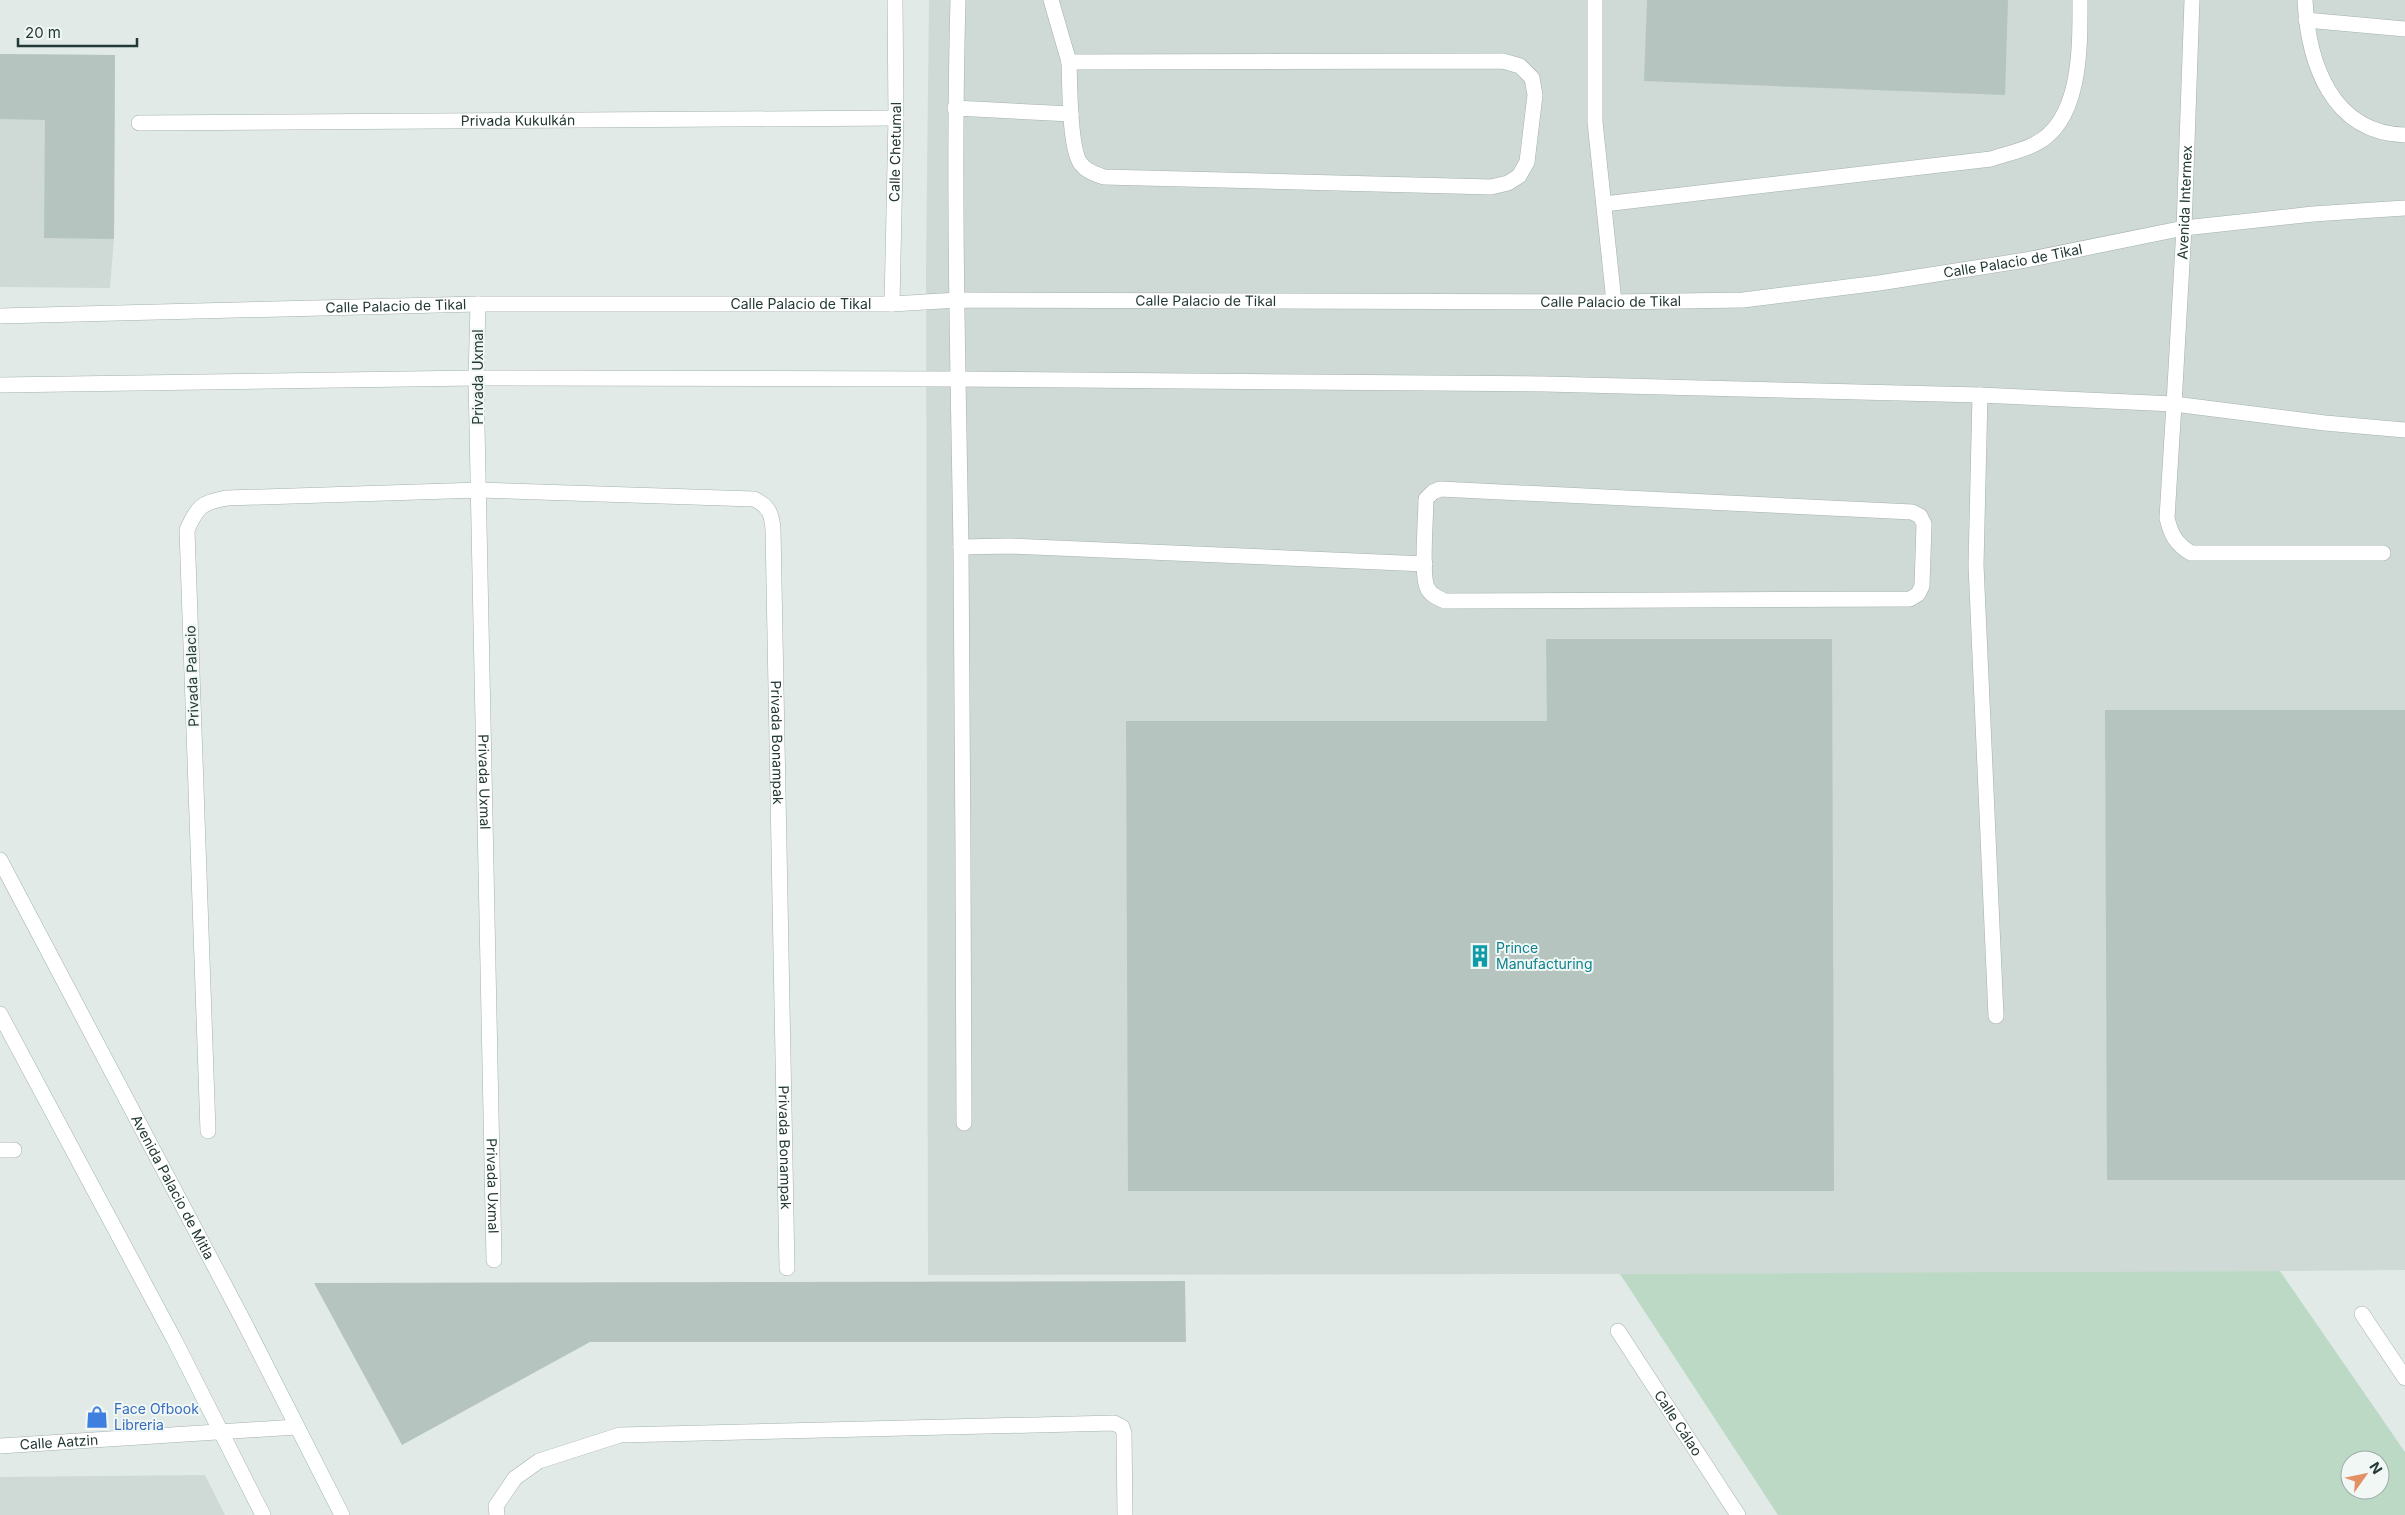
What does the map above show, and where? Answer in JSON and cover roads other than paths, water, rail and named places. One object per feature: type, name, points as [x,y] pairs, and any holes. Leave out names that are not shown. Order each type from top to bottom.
[{"type":"street","name":"Calle Chetumal","points":[[892,304],[896,118],[895,0]]},
{"type":"street","points":[[958,0],[955,108],[964,1124]]},
{"type":"street","points":[[1050,0],[1069,62],[1074,149],[1080,164],[1088,171],[1104,177],[1491,187],[1508,183],[1519,176],[1527,162],[1536,95],[1532,78],[1520,66],[1503,61],[1069,62]]},
{"type":"street","points":[[1594,0],[1595,122],[1614,302]]},
{"type":"street","points":[[1604,204],[1991,159],[2036,144],[2058,125],[2075,89],[2080,0]]},
{"type":"street","name":"Avenida Intermex","points":[[2192,0],[2184,228],[2167,518],[2171,535],[2179,546],[2191,553],[2383,553]]},
{"type":"street","points":[[2305,0],[2306,20],[2321,79],[2339,107],[2367,127],[2405,135]]},
{"type":"street","points":[[2306,20],[2405,29]]},
{"type":"street","points":[[955,108],[1071,114]]},
{"type":"street","name":"Privada Kukulkán","points":[[139,123],[896,118]]},
{"type":"street","name":"Calle Palacio de Tikal","points":[[0,316],[478,304],[892,304],[958,300],[1614,302],[1743,300],[1879,283],[2026,260],[2184,228],[2313,214],[2405,208]]},
{"type":"street","name":"Privada Uxmal","points":[[478,304],[476,378],[480,490],[494,1260]]},
{"type":"street","points":[[0,384],[476,378],[957,379],[1545,384],[1980,395],[2174,404],[2325,423],[2405,430]]},
{"type":"street","points":[[1980,395],[1976,565],[1996,1016]]},
{"type":"street","points":[[1440,489],[1912,512],[1920,516],[1924,524],[1922,586],[1918,594],[1910,599],[1446,601],[1434,596],[1427,588],[1425,564],[1426,499],[1433,492],[1440,489]]},
{"type":"street","name":"Privada Palacio","points":[[208,1131],[187,540],[187,530],[190,522],[194,514],[207,501],[227,498],[480,490]]},
{"type":"street","name":"Privada Bonampak","points":[[480,490],[754,499],[765,504],[772,516],[787,1268]]},
{"type":"street","points":[[960,547],[1010,546],[1425,564]]},
{"type":"street","name":"Avenida Palacio de Mitla","points":[[0,860],[239,1313],[342,1515]]},
{"type":"street","points":[[0,1014],[175,1340],[263,1515]]},
{"type":"street","points":[[2362,1314],[2405,1378]]},
{"type":"street","name":"Calle Cálao","points":[[1618,1331],[1738,1515]]},
{"type":"street","points":[[497,1515],[496,1506],[515,1478],[539,1461],[620,1435],[1114,1423],[1122,1427],[1124,1433],[1124,1515]]},
{"type":"street","name":"Calle Aatzin","points":[[0,1446],[296,1426]]},
{"type":"place","name":"Prince Manufacturing","points":[[1480,956]]},
{"type":"place","name":"Face Ofbook Libreria","points":[[97,1417]]}]
